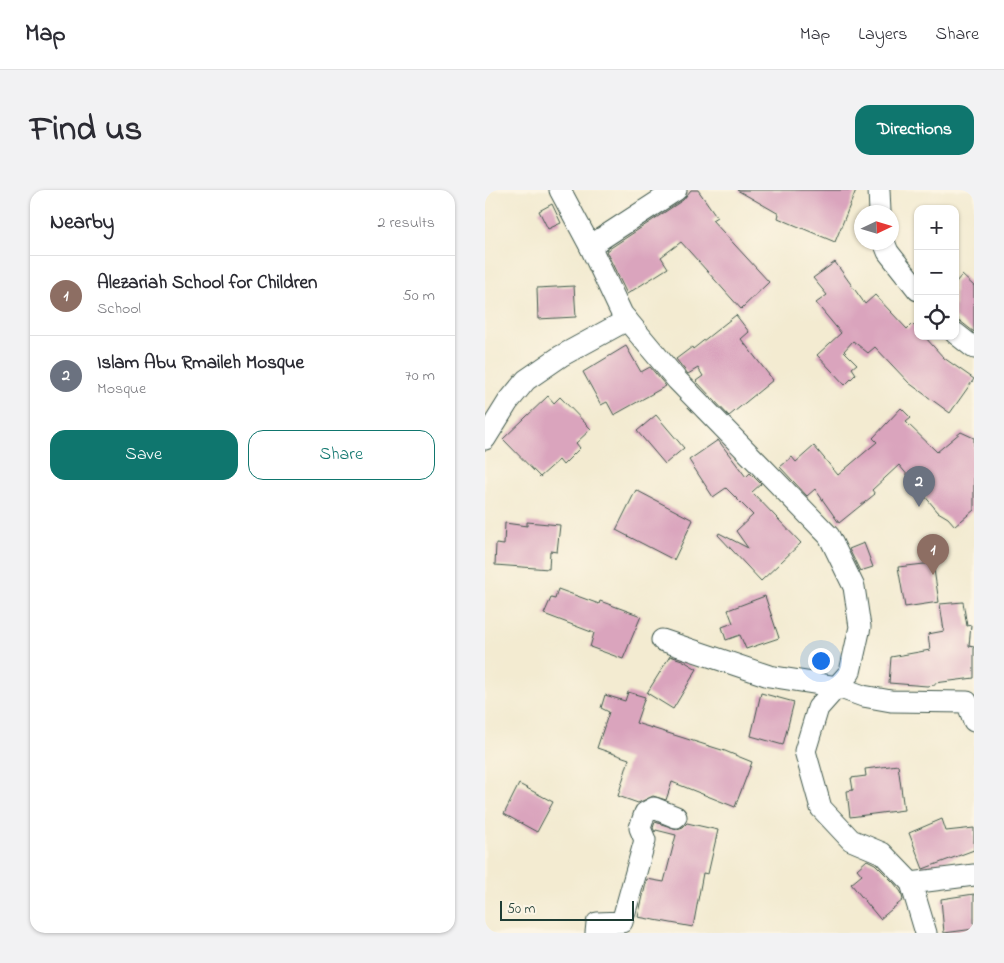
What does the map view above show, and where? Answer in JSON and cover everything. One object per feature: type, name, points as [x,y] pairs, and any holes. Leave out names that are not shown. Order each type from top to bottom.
[{"type":"street","points":[[560,190],[590,246],[622,314],[677,380],[829,536],[854,587],[860,627],[850,672],[818,708],[805,751],[821,808],[851,840],[882,853],[911,883],[926,933]]},
{"type":"street","points":[[590,246],[676,190]]},
{"type":"street","points":[[879,190],[879,205]]},
{"type":"street","points":[[887,250],[914,285]]},
{"type":"street","points":[[485,439],[526,380],[561,356],[627,320]]},
{"type":"street","points":[[959,336],[974,348]]},
{"type":"street","points":[[662,640],[769,676],[838,686],[863,696],[891,701],[967,702],[974,721]]},
{"type":"street","points":[[596,933],[597,923],[622,922],[645,840],[641,828],[645,813],[654,808],[676,817]]},
{"type":"street","points":[[911,883],[974,875]]},
{"type":"building","points":[[691,190],[698,190],[717,217],[712,220],[769,282],[741,309],[681,242],[661,257],[668,268],[627,294],[606,251],[683,200]]},
{"type":"building","points":[[737,190],[856,190],[835,242],[778,218],[779,214]]},
{"type":"building","points":[[552,204],[561,223],[548,229],[539,211]]},
{"type":"building","points":[[835,262],[865,304],[875,295],[907,329],[912,324],[914,326],[914,340],[928,340],[944,358],[974,379],[950,413],[909,383],[875,347],[868,353],[853,341],[844,351],[857,364],[852,368],[856,374],[845,385],[817,355],[841,333],[816,303],[827,295],[813,278]]},
{"type":"building","points":[[962,275],[974,286],[974,332],[959,320],[959,278]]},
{"type":"building","points":[[574,286],[576,317],[538,319],[537,288]]},
{"type":"building","points":[[736,315],[749,332],[741,339],[773,380],[729,416],[696,381],[703,376],[698,368],[688,374],[676,359],[692,347],[693,349]]},
{"type":"building","points":[[626,346],[641,372],[650,367],[666,386],[614,415],[607,402],[601,405],[583,372]]},
{"type":"building","points":[[548,396],[554,403],[560,397],[591,429],[576,443],[580,448],[563,465],[559,460],[540,477],[503,439]]},
{"type":"building","points":[[901,408],[911,418],[906,422],[937,452],[961,432],[974,438],[974,510],[955,526],[948,518],[938,512],[899,465],[872,490],[875,494],[839,523],[815,489],[807,496],[780,467],[792,457],[796,462],[814,446],[838,475],[877,442],[873,438]]},
{"type":"building","points":[[656,415],[684,448],[665,464],[637,431]]},
{"type":"building","points":[[718,440],[746,477],[750,473],[761,484],[752,492],[801,543],[761,581],[718,535],[719,533],[748,548],[736,531],[753,515],[726,488],[713,497],[689,460]]},
{"type":"building","points":[[636,490],[693,520],[674,560],[616,530]]},
{"type":"building","points":[[527,522],[560,525],[557,552],[550,551],[549,569],[495,565],[496,544],[504,545],[505,523],[527,526]]},
{"type":"building","points":[[864,543],[873,567],[860,571],[849,549]]},
{"type":"building","points":[[933,563],[939,602],[905,607],[898,567]]},
{"type":"building","points":[[558,589],[599,604],[600,601],[641,616],[623,659],[590,647],[594,633],[544,614],[551,598],[555,599]]},
{"type":"building","points":[[765,596],[779,638],[746,649],[740,635],[726,640],[722,627],[733,623],[728,610]]},
{"type":"building","points":[[963,602],[967,626],[971,625],[969,646],[974,647],[974,678],[935,683],[935,685],[927,686],[889,683],[891,657],[930,650],[928,634],[944,631],[940,604]]},
{"type":"building","points":[[670,656],[682,660],[697,669],[673,709],[647,693]]},
{"type":"building","points":[[628,692],[645,697],[636,723],[725,751],[752,762],[735,807],[672,782],[666,800],[653,796],[638,803],[618,796],[629,759],[597,748],[609,712],[601,708],[605,695],[625,701]]},
{"type":"building","points":[[761,693],[794,702],[783,745],[751,736]]},
{"type":"building","points":[[898,765],[904,810],[850,817],[847,791],[853,790],[851,778],[866,776],[865,769]]},
{"type":"building","points":[[519,784],[553,802],[537,832],[504,814]]},
{"type":"building","points":[[942,819],[946,831],[974,828],[974,850],[923,869],[909,833]]},
{"type":"building","points":[[655,822],[677,829],[687,823],[718,830],[708,874],[703,873],[693,927],[638,917],[647,879],[664,882],[676,835],[656,830],[655,832],[653,828]]},
{"type":"building","points":[[867,860],[875,864],[894,883],[901,892],[903,900],[880,919],[851,884],[862,875],[857,869]]},
{"type":"building","points":[[974,894],[974,929],[944,933],[941,899]]},
{"type":"place","name":"Islam Abu Rmaileh Mosque","points":[[919,507]]},
{"type":"place","name":"Alezariah School for Children","points":[[933,575]]}]
